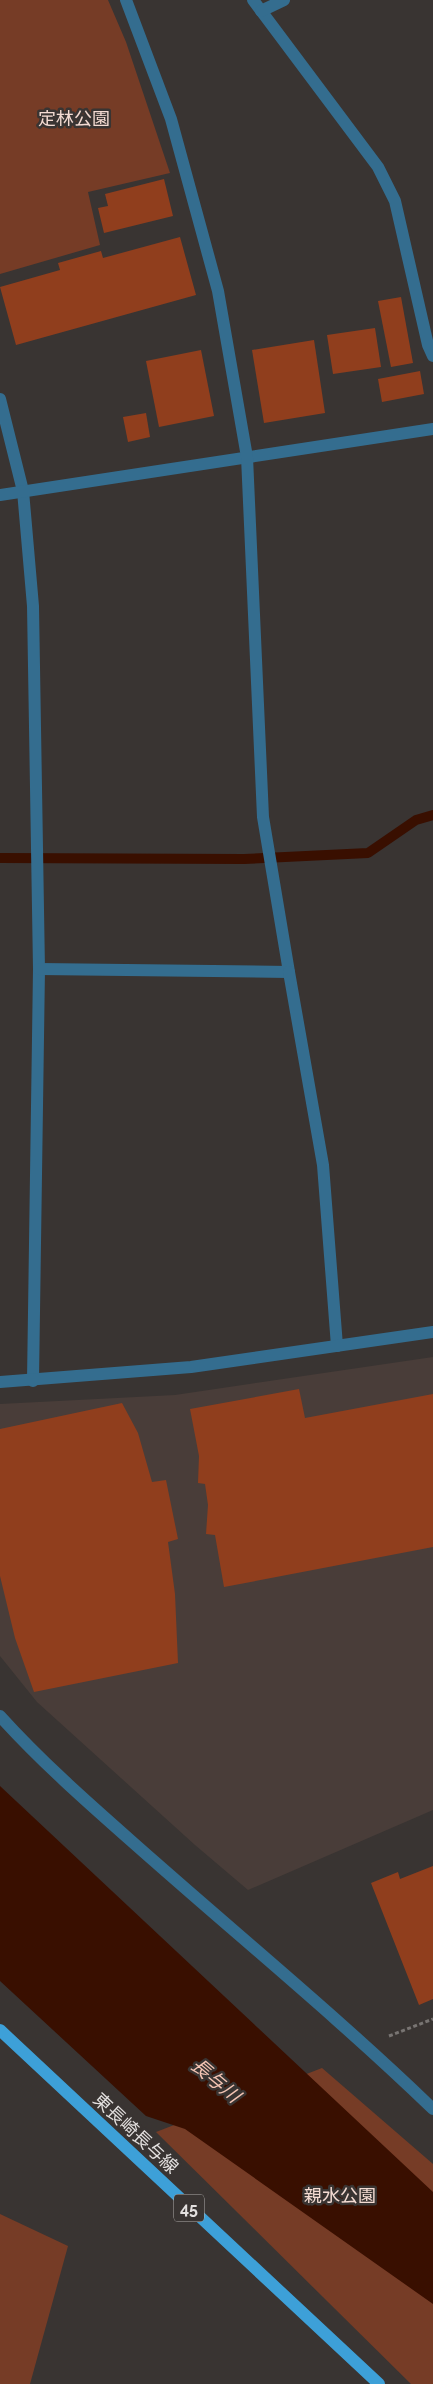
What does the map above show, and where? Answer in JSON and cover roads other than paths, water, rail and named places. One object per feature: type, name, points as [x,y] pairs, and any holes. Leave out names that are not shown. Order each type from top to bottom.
[{"type":"main road","name":"東長崎長与線","points":[[0,2030],[379,2384]]},
{"type":"street","points":[[126,0],[171,119],[218,291],[247,457],[263,817],[323,1165],[337,1346]]},
{"type":"street","points":[[253,0],[378,167],[395,201],[428,345],[433,356]]},
{"type":"street","points":[[261,11],[284,0]]},
{"type":"street","points":[[0,399],[23,491],[33,606],[39,968],[33,1381]]},
{"type":"street","points":[[0,495],[433,429]]},
{"type":"street","points":[[39,968],[289,972]]},
{"type":"street","points":[[0,1382],[33,1381],[191,1367],[433,1332]]},
{"type":"street","points":[[0,1716],[26,1744],[131,1840],[364,2045],[433,2109]]},
{"type":"water","name":"長与川","points":[[0,1786],[433,2192],[433,2304],[185,2129],[146,2116],[0,1981]]},
{"type":"waterway","points":[[0,858],[244,859],[368,853],[416,820],[433,815]]},
{"type":"park label","name":"定林公園","points":[[74,118]]},
{"type":"park label","name":"親水公園","points":[[340,2195]]}]
